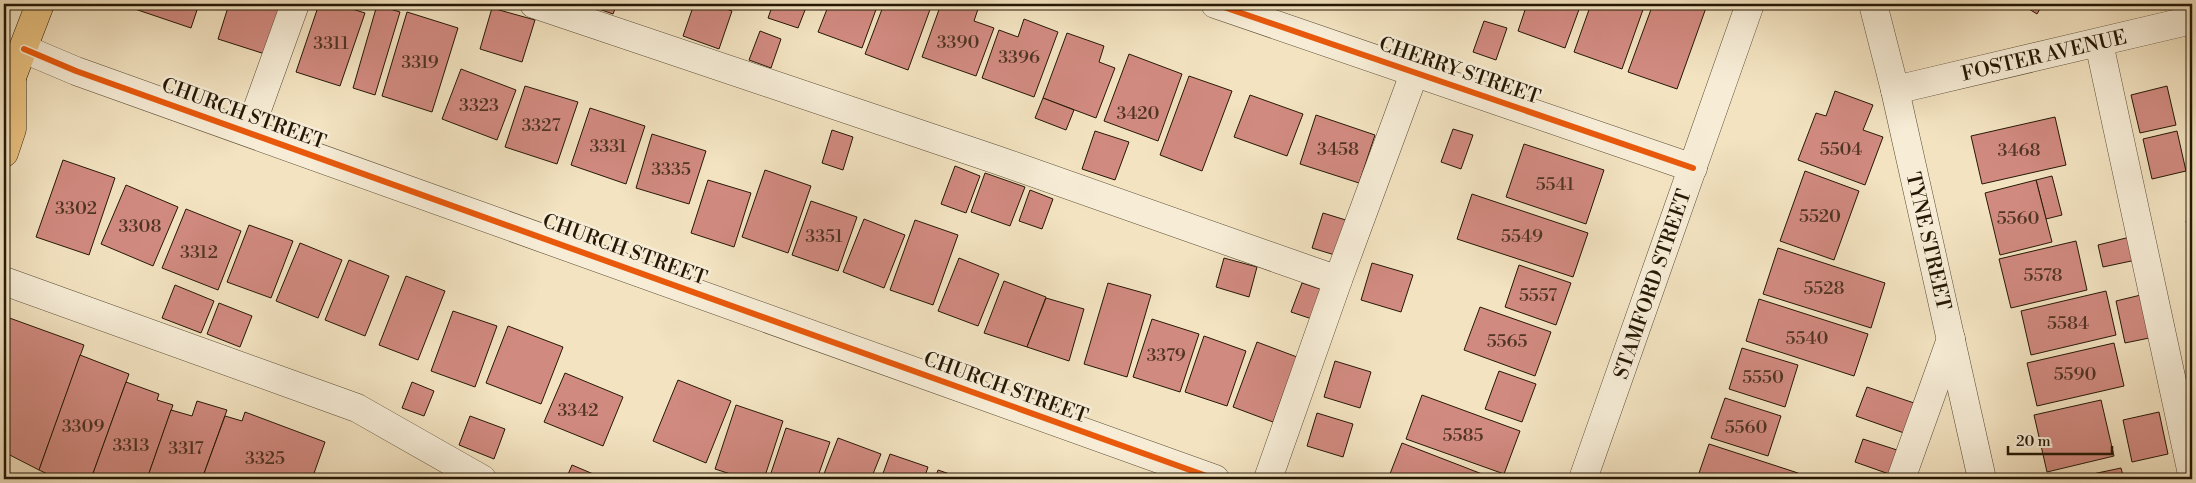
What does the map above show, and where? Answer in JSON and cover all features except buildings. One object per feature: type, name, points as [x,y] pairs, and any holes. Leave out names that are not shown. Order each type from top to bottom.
[{"type":"main road","points":[[4,153],[12,129],[8,81],[24,49],[40,4]]},
{"type":"street","points":[[250,132],[295,4]]},
{"type":"street","points":[[534,4],[997,160],[1338,280]]},
{"type":"street","name":"CHERRY STREET","points":[[1216,4],[1693,168]]},
{"type":"street","name":"STAMFORD STREET","points":[[1583,479],[1750,4]]},
{"type":"street","name":"TYNE STREET","points":[[1873,4],[1895,90],[1982,479]]},
{"type":"street","name":"FOSTER AVENUE","points":[[1895,90],[2192,20]]},
{"type":"street","points":[[2099,43],[2192,474]]},
{"type":"street","name":"CHURCH STREET","points":[[24,49],[70,68],[1215,479]]},
{"type":"street","points":[[1268,479],[1338,280],[1415,71]]},
{"type":"street","points":[[4,281],[357,408],[482,479]]},
{"type":"street","points":[[1901,479],[1951,339]]},
{"type":"cycle path","points":[[1215,4],[1693,168]]},
{"type":"cycle path","points":[[24,49],[76,71],[1215,479]]}]
